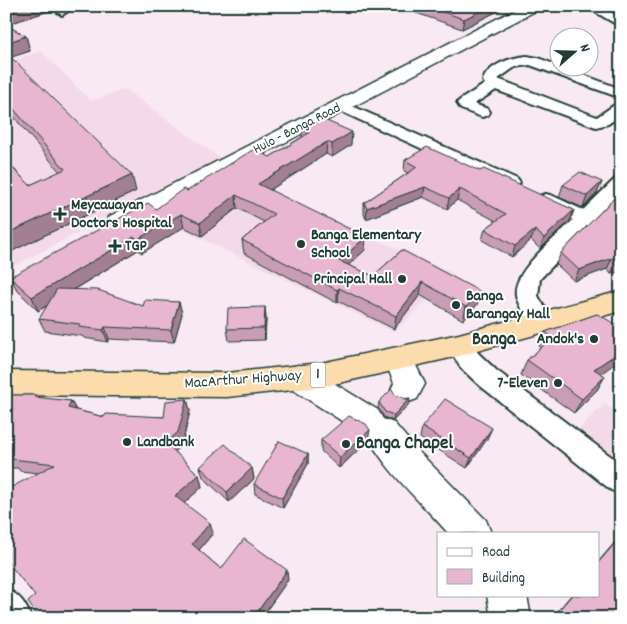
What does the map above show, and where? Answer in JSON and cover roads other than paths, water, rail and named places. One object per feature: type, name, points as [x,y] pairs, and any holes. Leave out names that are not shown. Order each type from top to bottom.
[{"type":"highway","name":"MacArthur Highway","points":[[6,383],[227,385],[321,375],[459,345],[621,301]]},
{"type":"main road","name":"Hulo - Banga Road","points":[[101,229],[534,6]]},
{"type":"main road","points":[[399,359],[410,384],[406,390]]},
{"type":"main road","points":[[298,377],[374,426],[471,532]]},
{"type":"main road","points":[[507,596],[511,618]]},
{"type":"street","points":[[591,6],[621,23]]},
{"type":"street","points":[[621,94],[533,61],[522,59],[514,61],[491,77],[490,81],[596,122],[602,121],[621,107]]},
{"type":"street","points":[[482,112],[466,106],[464,103],[495,84]]},
{"type":"street","points":[[341,106],[586,219]]},
{"type":"street","points":[[543,323],[527,298],[526,288],[530,276],[621,183]]},
{"type":"street","points":[[459,345],[470,361],[487,376],[621,481]]},
{"type":"street","points":[[6,605],[15,618]]},
{"type":"place","name":"Meycauayan Doctors Hospital","points":[[60,214]]},
{"type":"place","name":"Banga Elementary School","points":[[301,244]]},
{"type":"place","name":"TGP","points":[[115,246]]},
{"type":"place","name":"Principal Hall","points":[[402,279]]},
{"type":"place","name":"Banga Barangay Hall","points":[[456,305]]},
{"type":"place","name":"Andok's","points":[[594,339]]},
{"type":"place","name":"7-Eleven","points":[[558,383]]},
{"type":"place","name":"Landbank","points":[[127,442]]},
{"type":"place","name":"Banga Chapel","points":[[346,444]]},
{"type":"district","name":"Banga","points":[[494,340]]}]
